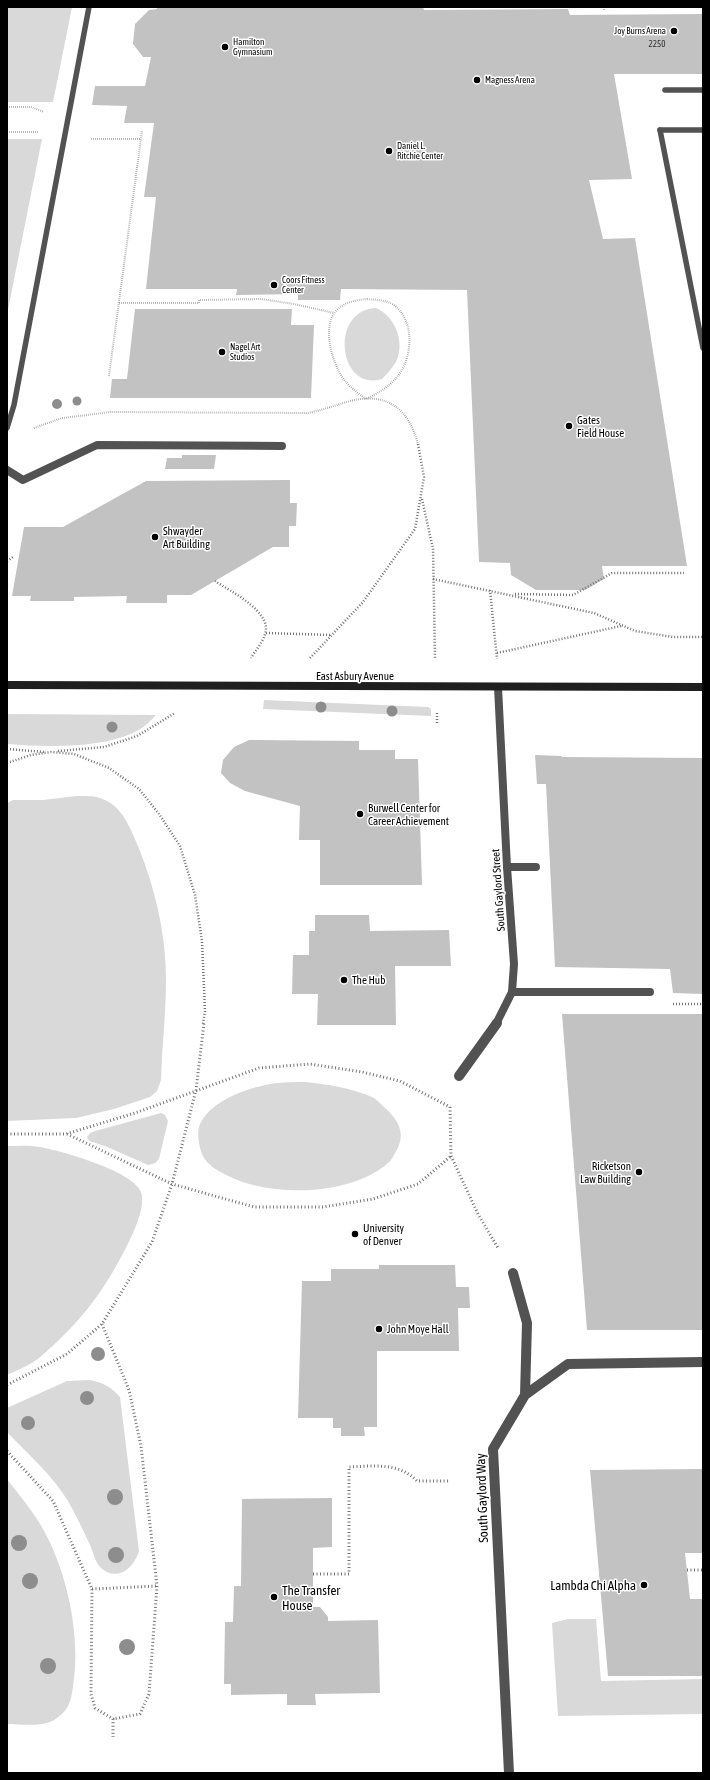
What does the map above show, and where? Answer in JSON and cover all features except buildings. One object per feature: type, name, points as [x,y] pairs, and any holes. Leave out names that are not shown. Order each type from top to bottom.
[{"type":"street","points":[[7,428],[14,405],[89,7]]},
{"type":"street","points":[[665,90],[703,90]]},
{"type":"street","points":[[703,130],[660,130],[703,348]]},
{"type":"street","points":[[7,470],[23,480],[97,446],[282,446]]},
{"type":"street","name":"East Asbury Avenue","points":[[7,685],[703,687]]},
{"type":"street","name":"South Gaylord Street","points":[[458,1076],[498,1022],[512,992],[514,964],[507,867],[498,687]]},
{"type":"street","points":[[507,867],[536,867]]},
{"type":"street","points":[[512,992],[650,992]]},
{"type":"street","points":[[513,1273],[527,1323],[525,1395]]},
{"type":"street","name":"South Gaylord Way","points":[[509,1773],[493,1449],[525,1395],[568,1364],[703,1362]]},
{"type":"path","points":[[9,107],[30,107],[44,112],[47,115]]},
{"type":"path","points":[[109,376],[142,131]]},
{"type":"path","points":[[7,132],[42,132]]},
{"type":"path","points":[[90,140],[141,139]]},
{"type":"path","points":[[119,303],[199,304],[199,300],[261,299],[334,313]]},
{"type":"path","points":[[367,299],[384,301],[396,306],[402,314],[408,330],[408,359],[390,384],[379,393],[366,399],[344,381],[335,367],[330,344],[330,330],[334,313],[339,308],[352,301],[367,299]]},
{"type":"path","points":[[421,496],[433,549],[435,660]]},
{"type":"path","points":[[7,561],[13,558]]},
{"type":"path","points":[[508,594],[573,595],[612,573],[684,573]]},
{"type":"path","points":[[433,579],[594,613],[635,631],[673,637],[703,637]]},
{"type":"path","points":[[215,581],[253,606],[264,619],[266,634],[250,660]]},
{"type":"path","points":[[490,590],[497,660]]},
{"type":"path","points":[[497,653],[622,626]]},
{"type":"path","points":[[266,634],[332,635]]},
{"type":"path","points":[[7,763],[31,755],[104,747],[137,736],[176,712]]},
{"type":"path","points":[[7,749],[74,754],[109,768],[139,789],[159,814],[180,846],[195,895],[202,941],[205,1011],[196,1090],[172,1184],[152,1242],[102,1324],[67,1354],[7,1385]]},
{"type":"path","points":[[7,1134],[66,1134],[135,1113],[259,1068],[310,1064],[362,1072],[400,1081],[450,1107]]},
{"type":"path","points":[[458,1076],[450,1107],[451,1156],[478,1214],[513,1273]]},
{"type":"path","points":[[66,1134],[172,1184],[254,1207],[323,1208],[373,1199],[418,1184],[451,1156]]},
{"type":"path","points":[[7,1451],[53,1501],[92,1589],[91,1694],[95,1708],[113,1719],[140,1714],[149,1694],[157,1586],[142,1446],[129,1390],[102,1324]]},
{"type":"path","points":[[313,1574],[349,1574],[350,1467],[391,1467],[403,1469],[413,1474],[417,1481],[450,1481]]},
{"type":"path","points":[[687,1570],[703,1570]]},
{"type":"path","points":[[92,1589],[157,1586]]},
{"type":"path","points":[[113,1719],[113,1737]]},
{"type":"shaded area","points":[[7,7],[72,7],[53,102],[7,102]]},
{"type":"shaded area","points":[[7,139],[42,139],[7,315]]},
{"type":"shaded area","points":[[376,308],[389,317],[397,331],[399,338],[399,354],[396,362],[382,379],[367,380],[356,374],[348,363],[345,349],[346,335],[351,322],[361,312]]},
{"type":"shaded area","points":[[264,700],[428,707],[431,709],[431,716],[263,709]]},
{"type":"shaded area","points":[[7,714],[156,715],[141,729],[121,738],[72,746],[38,746],[7,744]]},
{"type":"shaded area","points":[[76,796],[98,797],[117,808],[126,820],[150,878],[162,928],[166,979],[161,1080],[157,1091],[150,1097],[114,1109],[76,1118],[7,1121],[7,803],[13,800],[43,800]]},
{"type":"shaded area","points":[[304,1082],[330,1085],[347,1089],[372,1097],[380,1103],[394,1117],[400,1128],[401,1134],[399,1146],[390,1161],[373,1174],[355,1182],[314,1190],[292,1190],[272,1189],[252,1185],[225,1174],[206,1161],[200,1149],[198,1130],[204,1117],[211,1109],[232,1096],[256,1087],[277,1083]]},
{"type":"shaded area","points":[[161,1113],[165,1115],[168,1121],[159,1159],[148,1165],[105,1146],[89,1141],[87,1137],[90,1133],[95,1131]]},
{"type":"shaded area","points":[[7,1146],[40,1147],[80,1157],[96,1163],[125,1177],[135,1184],[141,1192],[142,1203],[139,1216],[126,1249],[99,1294],[67,1332],[39,1358],[7,1375]]},
{"type":"shaded area","points":[[90,1380],[107,1386],[120,1397],[139,1551],[137,1557],[129,1568],[113,1574],[106,1572],[98,1565],[77,1517],[62,1491],[7,1432],[7,1408],[67,1381]]},
{"type":"shaded area","points":[[7,1479],[35,1516],[51,1545],[64,1582],[73,1621],[75,1660],[72,1695],[66,1710],[62,1714],[52,1721],[40,1724],[7,1724]]},
{"type":"shaded area","points":[[568,1619],[596,1619],[601,1681],[703,1679],[703,1714],[558,1716],[552,1623]]},
{"type":"place","name":"Joy Burns Arena","points":[[674,31]]},
{"type":"place","name":"Hamilton Gymnasium","points":[[225,47]]},
{"type":"place","name":"Magness Arena","points":[[477,80]]},
{"type":"place","name":"Daniel L. Ritchie Center","points":[[389,151]]},
{"type":"place","name":"Coors Fitness Center","points":[[274,285]]},
{"type":"place","name":"Nagel Art Studios","points":[[222,352]]},
{"type":"place","name":"Gates Field House","points":[[569,426]]},
{"type":"place","name":"Shwayder Art Building","points":[[155,537]]},
{"type":"place","name":"Burwell Center for Career Achievement","points":[[360,814]]},
{"type":"place","name":"The Hub","points":[[344,980]]},
{"type":"place","name":"Ricketson Law Building","points":[[639,1172]]},
{"type":"place","name":"University of Denver","points":[[355,1234]]},
{"type":"place","name":"John Moye Hall","points":[[379,1329]]},
{"type":"place","name":"Lambda Chi Alpha","points":[[644,1585]]},
{"type":"place","name":"The Transfer House","points":[[274,1597]]}]
